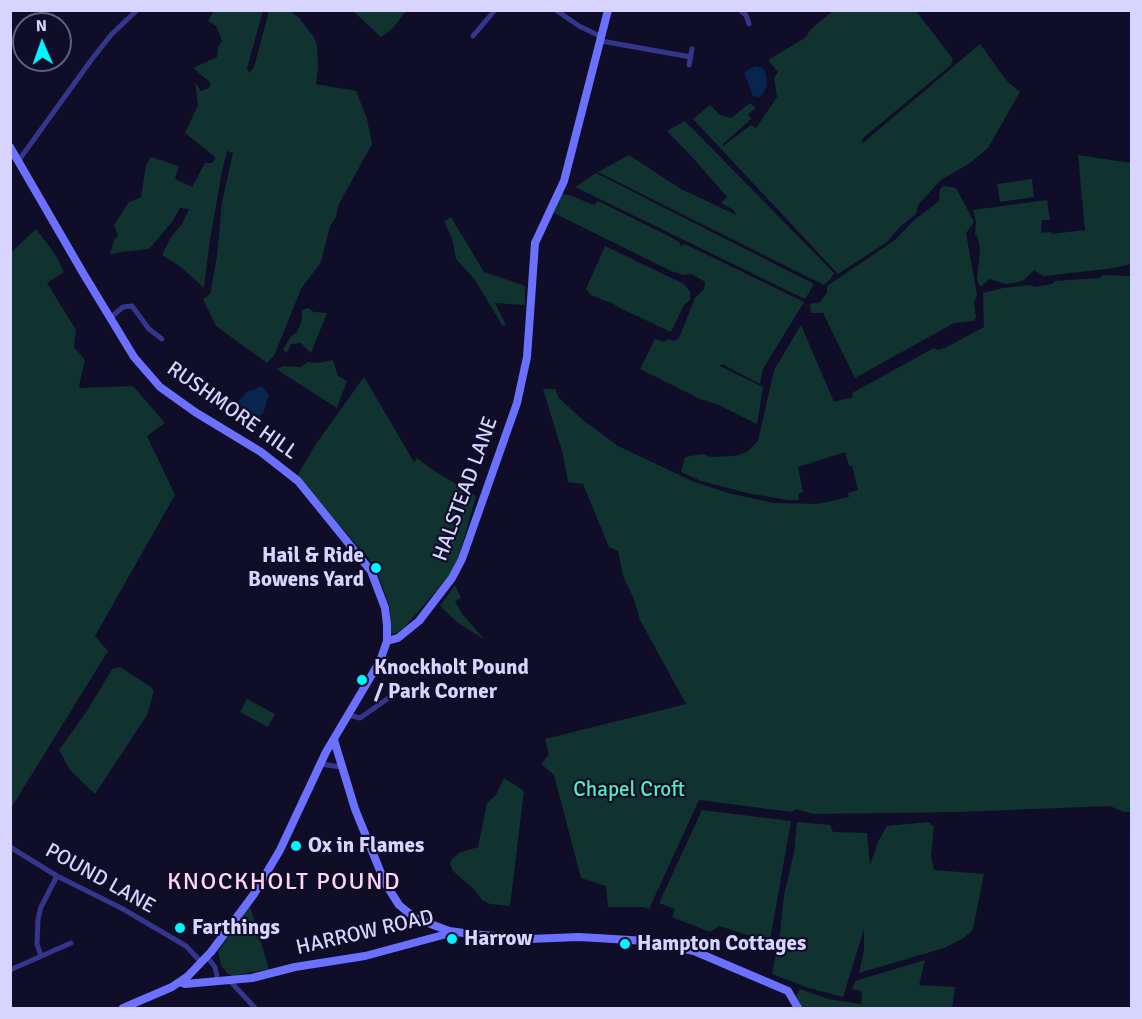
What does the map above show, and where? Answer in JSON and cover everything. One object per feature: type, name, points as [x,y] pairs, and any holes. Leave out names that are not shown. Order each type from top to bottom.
[{"type":"street","points":[[19,160],[92,59],[111,35],[137,10]]},
{"type":"street","points":[[473,36],[495,10]]},
{"type":"street","points":[[556,10],[601,39],[691,57]]},
{"type":"street","name":"HALSTEAD LANE","points":[[387,641],[398,638],[419,621],[452,578],[462,560],[517,403],[527,357],[535,243],[564,181],[608,10]]},
{"type":"street","points":[[740,10],[746,15],[749,24]]},
{"type":"street","points":[[689,65],[692,50]]},
{"type":"street","name":"RUSHMORE HILL","points":[[10,147],[134,357],[160,387],[195,412],[261,452],[298,481],[371,571],[385,608],[387,641]]},
{"type":"street","points":[[110,318],[123,307],[132,306],[149,329],[162,339]]},
{"type":"street","points":[[123,1008],[180,982],[204,959],[266,877],[320,764],[380,661],[387,641]]},
{"type":"street","points":[[349,715],[360,718],[390,697]]},
{"type":"street","points":[[334,740],[364,832],[388,889],[403,909],[415,918],[449,931],[522,939],[588,937],[647,941],[694,951],[788,991],[798,1008]]},
{"type":"street","points":[[320,764],[341,767]]},
{"type":"street","name":"POUND LANE","points":[[10,847],[57,876],[123,909],[177,940],[204,959]]},
{"type":"street","points":[[41,956],[37,944],[38,918],[41,907],[57,876]]},
{"type":"street","points":[[430,924],[430,938]]},
{"type":"street","name":"HARROW ROAD","points":[[180,982],[185,984],[230,981],[358,957],[443,935],[449,931]]},
{"type":"street","points":[[10,970],[69,946]]},
{"type":"street","points":[[204,959],[214,967],[218,981]]},
{"type":"street","points":[[230,981],[255,1008]]},
{"type":"green space","points":[[214,10],[263,11],[247,68],[249,73],[254,67],[269,11],[290,11],[299,18],[314,37],[317,45],[316,84],[356,91],[367,119],[372,144],[339,204],[336,217],[330,226],[321,262],[301,289],[274,356],[267,363],[216,326],[203,299],[210,294],[217,256],[222,202],[233,153],[227,151],[222,171],[204,288],[181,267],[162,255],[189,209],[180,208],[172,222],[149,249],[110,255],[114,240],[118,236],[114,225],[128,203],[141,197],[146,166],[151,157],[179,166],[175,179],[192,187],[205,163],[212,163],[216,158],[185,133],[198,105],[195,82],[201,91],[209,88],[211,83],[193,68],[217,57],[218,47],[222,40],[216,26],[208,21]]},
{"type":"green space","points":[[834,10],[916,11],[953,59],[951,65],[863,138],[861,143],[980,44],[1007,81],[1020,92],[988,148],[970,163],[941,180],[918,205],[916,214],[887,242],[838,274],[693,119],[710,105],[720,115],[731,118],[750,103],[756,108],[748,114],[751,119],[723,146],[751,125],[756,128],[777,97],[774,78],[778,72],[768,60],[805,38],[811,29]]},
{"type":"green space","points":[[353,11],[406,11],[393,28],[381,37]]},
{"type":"green space","points":[[685,121],[834,273],[830,280],[824,285],[598,172],[629,155],[681,189],[736,215],[734,210],[721,203],[727,197],[667,131]]},
{"type":"green space","points":[[1078,155],[1131,163],[1131,264],[1044,276],[1034,270],[1024,280],[1015,283],[1005,284],[990,279],[980,287],[977,279],[980,251],[975,234],[976,222],[973,210],[1047,200],[1050,220],[1042,220],[1041,233],[1085,230]]},
{"type":"green space","points":[[596,173],[814,284],[805,299],[575,187]]},
{"type":"green space","points":[[1032,179],[1034,197],[1000,202],[997,184]]},
{"type":"green space","points":[[944,186],[956,188],[974,222],[966,233],[977,295],[974,302],[976,317],[974,321],[954,323],[855,378],[823,313],[811,313],[810,304],[820,302],[827,293],[827,286],[895,240],[913,221],[939,201],[940,189]]},
{"type":"green space","points":[[562,194],[594,205],[598,201],[667,235],[679,242],[681,246],[685,244],[804,302],[763,369],[760,384],[722,364],[720,366],[763,387],[757,424],[640,369],[655,339],[664,342],[679,338],[695,298],[704,289],[705,282],[692,274],[683,275],[671,271],[554,213]]},
{"type":"green space","points":[[451,217],[484,272],[525,286],[525,305],[495,303],[506,325],[502,325],[475,280],[456,259],[452,238],[444,222]]},
{"type":"green space","points":[[36,229],[55,254],[64,272],[47,283],[76,330],[74,347],[85,360],[79,386],[81,388],[133,386],[165,423],[147,436],[175,495],[95,636],[108,651],[11,808],[10,253]]},
{"type":"green space","points":[[605,246],[684,284],[690,292],[690,300],[684,305],[671,332],[609,301],[591,295],[586,289]]},
{"type":"green space","name":"Chapel Croft","points":[[1102,275],[1131,276],[1131,812],[1124,812],[1110,806],[958,812],[813,814],[796,809],[792,812],[699,800],[649,909],[608,907],[606,886],[581,878],[554,775],[541,764],[549,754],[545,739],[686,704],[640,620],[634,599],[623,576],[618,551],[609,547],[583,484],[568,482],[563,454],[543,389],[555,389],[559,398],[583,420],[618,446],[692,481],[728,493],[773,503],[817,504],[849,497],[848,493],[858,490],[852,466],[849,466],[845,452],[798,467],[803,492],[798,494],[799,500],[747,493],[701,481],[681,472],[685,457],[703,454],[711,457],[735,456],[747,452],[758,441],[774,370],[801,325],[834,402],[853,397],[852,393],[934,348],[938,350],[945,348],[984,327],[983,293],[1003,288],[1052,284],[1055,281],[1100,278]]},
{"type":"green space","points":[[308,308],[314,312],[327,313],[311,353],[301,343],[291,344],[287,353],[283,350],[291,336],[297,332],[302,320],[302,310]]},
{"type":"green space","points":[[333,360],[338,376],[347,381],[337,408],[276,369],[284,366],[301,367],[307,362],[318,363]]},
{"type":"green space","points":[[364,377],[414,462],[417,458],[476,496],[459,556],[450,575],[404,628],[390,634],[390,608],[375,566],[297,476],[316,444]]},
{"type":"green space","points":[[455,585],[461,598],[455,601],[462,614],[485,640],[458,623],[440,606]]},
{"type":"green space","points":[[120,667],[154,691],[147,715],[95,794],[70,770],[59,750],[87,711],[112,669]]},
{"type":"green space","points":[[247,699],[275,714],[268,727],[240,712]]},
{"type":"green space","points":[[504,778],[524,791],[510,906],[490,904],[482,900],[474,889],[453,871],[450,864],[459,853],[478,847],[487,803],[496,795]]},
{"type":"green space","points":[[702,810],[791,821],[769,946],[754,937],[719,926],[710,932],[672,917],[675,909],[659,903]]},
{"type":"green space","points":[[797,822],[830,825],[833,832],[867,833],[870,865],[878,842],[887,826],[928,822],[934,826],[931,856],[934,870],[984,874],[973,929],[964,938],[944,948],[859,973],[864,950],[864,929],[843,997],[806,987],[772,974],[780,934],[784,895],[794,853]]},
{"type":"green space","points":[[250,906],[269,969],[232,976],[221,965],[218,951]]},
{"type":"green space","points":[[925,960],[919,985],[955,987],[952,1008],[802,1008],[796,996],[800,989],[828,999],[861,1004],[862,991],[852,989],[855,981]]},
{"type":"water","points":[[755,66],[763,68],[766,75],[767,87],[760,97],[753,96],[744,72]]},
{"type":"water","points":[[262,386],[269,395],[263,413],[253,420],[245,419],[238,408],[239,401],[247,392]]},
{"type":"place","name":"Hail & Ride Bowens Yard","points":[[376,568]]},
{"type":"place","name":"Knockholt Pound / Park Corner","points":[[362,680]]},
{"type":"place","name":"Ox in Flames","points":[[296,846]]},
{"type":"place","name":"Farthings","points":[[180,928]]},
{"type":"place","name":"Harrow","points":[[452,939]]},
{"type":"place","name":"Hampton Cottages","points":[[625,944]]},
{"type":"district","name":"KNOCKHOLT POUND","points":[[284,883]]}]
